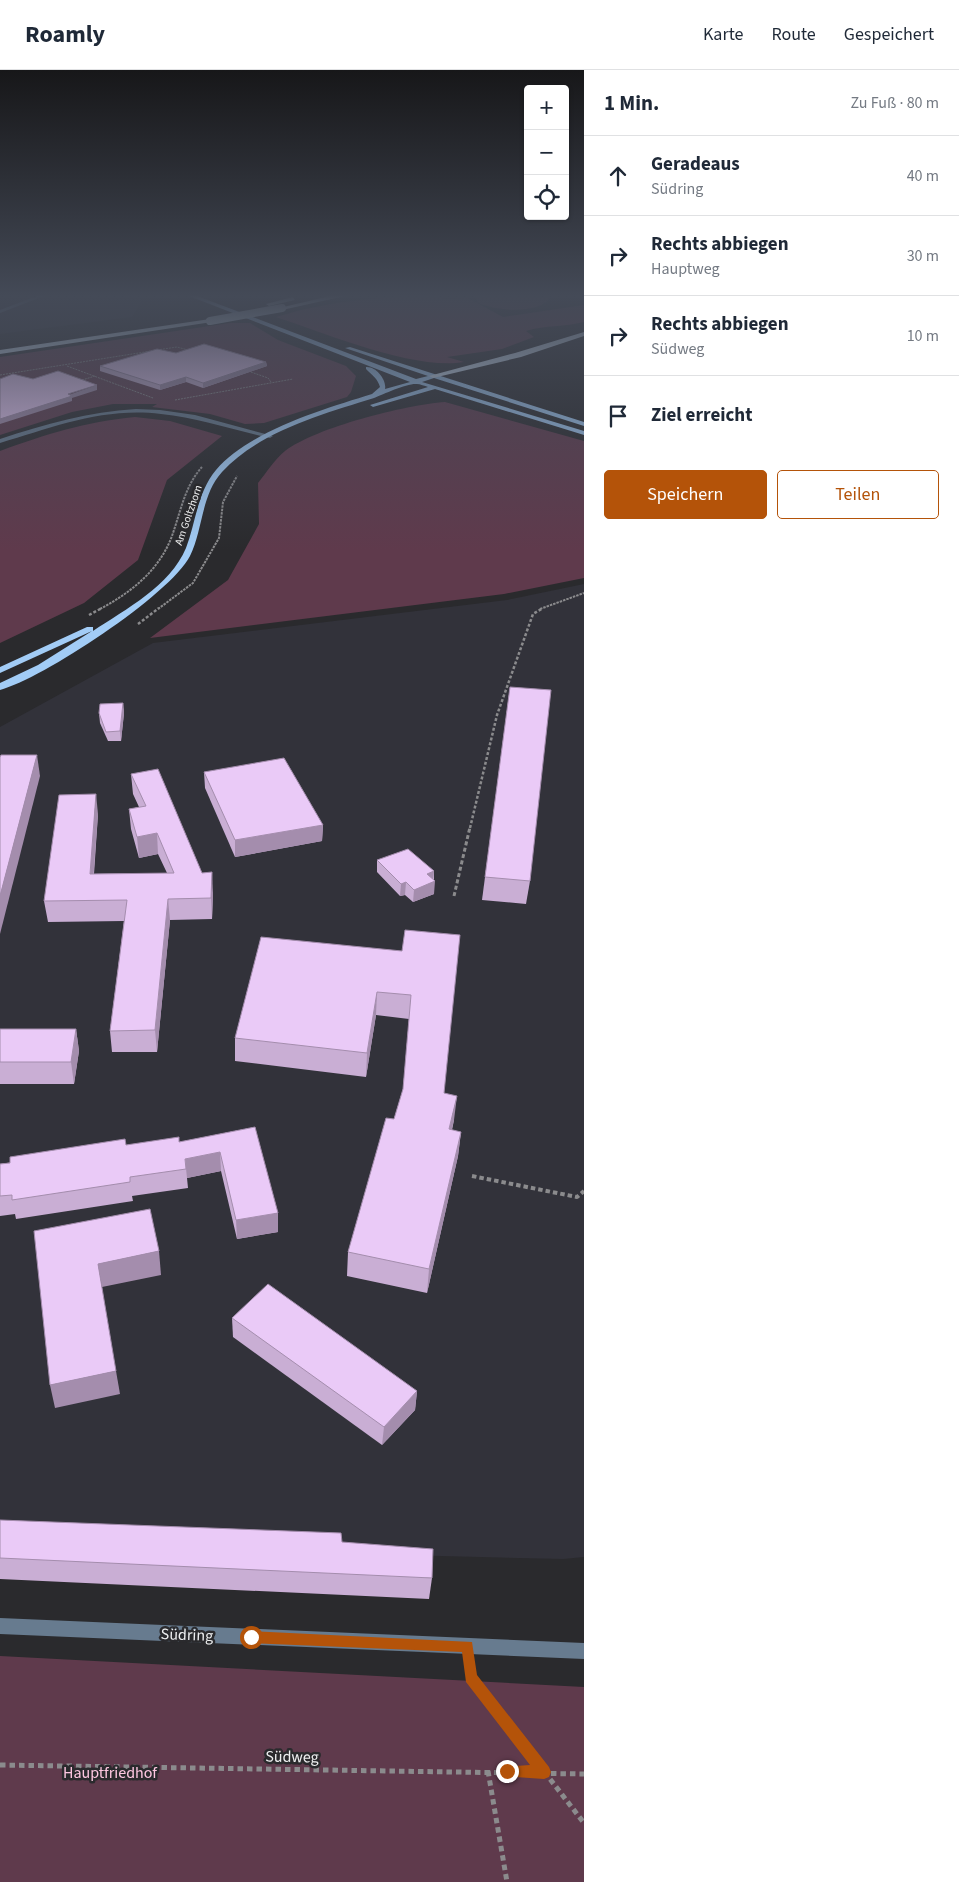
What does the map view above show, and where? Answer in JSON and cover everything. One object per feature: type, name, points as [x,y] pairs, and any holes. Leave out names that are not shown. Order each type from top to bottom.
[{"type":"main road","points":[[367,399],[383,388],[380,381]]},
{"type":"main road","points":[[413,381],[584,433]]},
{"type":"main road","name":"Am Goltzhorn","points":[[0,687],[62,655],[132,608],[169,579],[185,557],[212,480],[233,460],[291,424],[421,381]]},
{"type":"main road","points":[[446,381],[584,424]]},
{"type":"main road","points":[[361,409],[450,382]]},
{"type":"main road","name":"Am Goltzhorn","points":[[270,436],[333,418]]},
{"type":"main road","name":"Am Goltzhorn","points":[[0,670],[132,608]]},
{"type":"street","points":[[0,441],[75,417],[118,410],[184,415],[270,436]]},
{"type":"street","name":"Südring","points":[[0,1626],[584,1651]]},
{"type":"path","points":[[76,382],[81,381]]},
{"type":"path","points":[[107,381],[154,398]]},
{"type":"path","points":[[170,400],[279,381]]},
{"type":"path","points":[[87,616],[125,594],[149,575],[170,542],[193,477],[208,463]]},
{"type":"path","points":[[134,626],[147,619],[193,583],[219,538],[223,502],[240,472]]},
{"type":"path","points":[[454,896],[496,715],[533,614],[546,606],[584,593]]},
{"type":"path","points":[[472,1176],[577,1197],[584,1191]]},
{"type":"path","points":[[468,1646],[471,1678],[584,1823]]},
{"type":"path","name":"Südweg","points":[[0,1765],[488,1771],[584,1774]]},
{"type":"path","points":[[488,1771],[507,1882]]},
{"type":"shaded area","points":[[584,584],[584,1557],[563,1559],[0,1545],[0,727],[153,643],[507,600]]},
{"type":"green space","points":[[0,381],[355,381],[351,392],[347,397],[264,423],[245,424],[210,414],[152,407],[157,404],[113,404],[72,412],[0,435]]},
{"type":"green space","points":[[445,402],[584,441],[584,578],[504,594],[150,638],[228,580],[259,524],[258,483],[285,451],[299,442],[339,426],[385,412]]},
{"type":"green space","points":[[135,417],[170,421],[222,436],[167,480],[138,560],[84,603],[0,643],[0,451],[66,429]]},
{"type":"green space","name":"Hauptfriedhof","points":[[0,1656],[584,1687],[584,1882],[0,1882]]},
{"type":"building","points":[[0,381],[85,381],[97,385],[68,394],[72,396],[0,419]]},
{"type":"building","points":[[146,381],[174,381],[160,385]]},
{"type":"building","points":[[196,381],[210,381],[203,383]]},
{"type":"building","points":[[510,687],[551,690],[530,881],[485,877]]},
{"type":"building","points":[[123,703],[120,731],[106,732],[99,713],[100,704]]},
{"type":"building","points":[[1,755],[37,755],[0,896],[0,757]]},
{"type":"building","points":[[284,758],[323,825],[235,840],[204,772]]},
{"type":"building","points":[[158,769],[202,873],[212,872],[211,898],[168,899],[155,1030],[110,1031],[127,900],[44,901],[59,795],[96,794],[90,874],[174,873],[157,833],[137,837],[129,809],[146,806],[131,774]]},
{"type":"building","points":[[408,849],[434,871],[427,874],[435,881],[414,890],[406,882],[401,884],[377,860]]},
{"type":"building","points":[[405,930],[460,935],[444,1093],[457,1096],[449,1129],[461,1132],[429,1269],[348,1252],[386,1118],[394,1119],[403,1089],[411,995],[377,992],[367,1053],[235,1038],[261,937],[402,951]]},
{"type":"building","points":[[0,1029],[76,1029],[71,1062],[0,1062]]},
{"type":"building","points":[[255,1127],[278,1213],[236,1220],[220,1152],[185,1159],[186,1169],[130,1177],[130,1182],[12,1200],[12,1195],[0,1196],[0,1164],[10,1163],[10,1157],[125,1139],[126,1145],[179,1137],[179,1142]]},
{"type":"building","points":[[150,1209],[159,1251],[98,1264],[116,1371],[50,1385],[34,1231]]},
{"type":"building","points":[[268,1284],[417,1391],[384,1427],[232,1318]]},
{"type":"building","points":[[0,1520],[341,1533],[342,1542],[433,1549],[432,1578],[0,1558]]},
{"type":"route","points":[[251,1637],[468,1646],[471,1678],[544,1772],[507,1771]]}]
